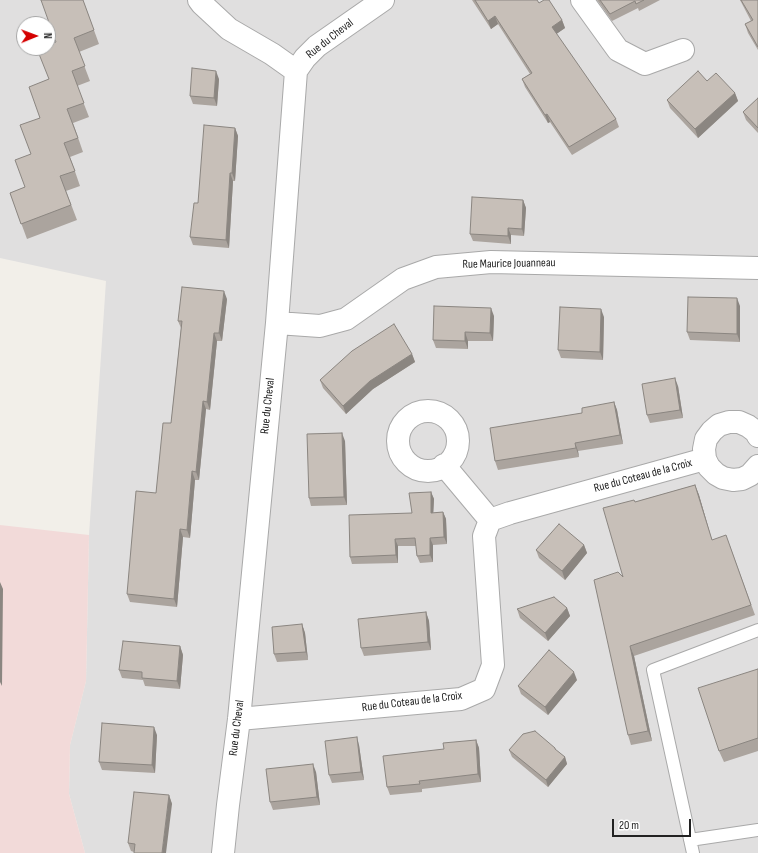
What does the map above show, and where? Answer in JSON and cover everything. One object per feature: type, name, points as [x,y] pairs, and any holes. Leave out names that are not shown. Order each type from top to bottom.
[{"type":"street","points":[[199,0],[229,29],[272,54],[296,71]]},
{"type":"street","name":"Rue du Cheval","points":[[223,853],[239,719],[277,323],[296,71],[304,58],[317,46],[383,0]]},
{"type":"street","points":[[582,0],[618,50],[645,64],[683,50]]},
{"type":"street","name":"Rue Maurice Jouanneau","points":[[277,323],[320,326],[346,319],[403,279],[436,267],[491,262],[758,268]]},
{"type":"street","name":"Rue du Coteau de la Croix","points":[[758,436],[756,432],[748,426],[739,422],[729,422],[720,425],[712,431],[706,439],[704,449],[705,459],[709,467],[716,474],[724,478],[733,480],[742,479],[750,475],[758,466]]},
{"type":"street","name":"Rue du Coteau de la Croix","points":[[239,719],[461,699],[484,689],[493,665],[484,536],[490,520],[510,513],[705,459]]},
{"type":"street","points":[[444,465],[490,520]]},
{"type":"lane","points":[[693,853],[653,670],[758,630]]},
{"type":"lane","points":[[690,840],[758,830]]},
{"type":"shaded area","points":[[0,0],[758,0],[758,853],[85,853],[69,794],[70,745],[86,681],[89,535],[106,281],[0,258]]},
{"type":"shaded area","points":[[0,525],[89,535],[86,681],[70,745],[69,794],[85,853],[0,853]]},
{"type":"building","points":[[41,0],[83,0],[94,30],[74,38],[85,66],[72,71],[84,103],[67,109],[78,138],[64,143],[75,171],[60,176],[71,205],[21,224],[10,193],[25,187],[15,160],[31,154],[20,125],[40,118],[29,87],[49,79],[40,56],[56,56],[56,16],[47,16]]},
{"type":"building","points":[[475,0],[537,0],[539,3],[544,0],[549,0],[562,20],[552,27],[616,119],[569,147],[547,114],[545,115],[522,79],[532,73],[495,16],[488,21]]},
{"type":"building","points":[[600,0],[644,0],[636,4],[635,1],[610,14]]},
{"type":"building","points":[[741,0],[758,0],[758,47],[745,24],[753,20]]},
{"type":"building","points":[[192,68],[216,71],[214,98],[190,96]]},
{"type":"building","points":[[698,71],[707,81],[716,73],[735,93],[695,129],[667,100]]},
{"type":"building","points":[[758,98],[758,128],[743,112]]},
{"type":"building","points":[[204,125],[235,128],[232,173],[230,173],[226,240],[190,237],[194,203],[198,203]]},
{"type":"building","points":[[472,197],[523,200],[522,229],[508,228],[508,236],[470,234]]},
{"type":"building","points":[[182,287],[224,291],[219,333],[214,333],[207,402],[203,401],[196,472],[192,471],[187,530],[180,529],[174,599],[127,594],[136,491],[156,493],[163,423],[171,423],[182,321],[178,321]]},
{"type":"building","points":[[688,297],[737,298],[737,334],[687,332]]},
{"type":"building","points":[[434,306],[491,308],[490,333],[465,332],[465,341],[433,340]]},
{"type":"building","points":[[560,307],[601,309],[600,352],[558,350]]},
{"type":"building","points":[[394,324],[412,354],[370,381],[343,406],[320,380],[352,351]]},
{"type":"building","points":[[675,378],[680,410],[647,415],[642,384]]},
{"type":"building","points":[[614,402],[620,435],[575,443],[576,448],[495,461],[490,428],[582,413],[582,408]]},
{"type":"building","points":[[342,433],[344,497],[309,498],[307,434]]},
{"type":"building","points":[[695,485],[712,540],[726,535],[751,605],[630,646],[648,731],[628,735],[594,580],[618,572],[623,577],[603,508],[634,500],[635,502]]},
{"type":"building","points":[[431,492],[431,513],[443,512],[444,537],[430,538],[430,555],[417,556],[415,538],[395,539],[396,555],[350,557],[349,515],[412,513],[409,493]]},
{"type":"building","points":[[559,524],[584,545],[562,571],[536,550]]},
{"type":"building","points":[[554,597],[567,608],[545,633],[517,609]]},
{"type":"building","points":[[426,612],[428,642],[361,648],[358,619]]},
{"type":"building","points":[[302,624],[306,652],[274,654],[272,627]]},
{"type":"building","points":[[123,641],[180,646],[177,681],[142,678],[142,672],[119,670]]},
{"type":"building","points":[[549,650],[574,672],[545,707],[518,686]]},
{"type":"building","points":[[758,669],[758,738],[719,751],[698,688]]},
{"type":"building","points":[[102,723],[154,727],[152,765],[99,762]]},
{"type":"building","points":[[535,731],[565,757],[546,780],[509,750],[523,734]]},
{"type":"building","points":[[357,737],[361,772],[329,775],[325,741]]},
{"type":"building","points":[[476,740],[478,774],[419,781],[420,784],[387,787],[383,756],[444,749],[443,743]]},
{"type":"building","points":[[313,764],[317,797],[270,802],[266,769]]},
{"type":"building","points":[[134,792],[169,795],[162,853],[134,853],[135,844],[128,843]]}]
